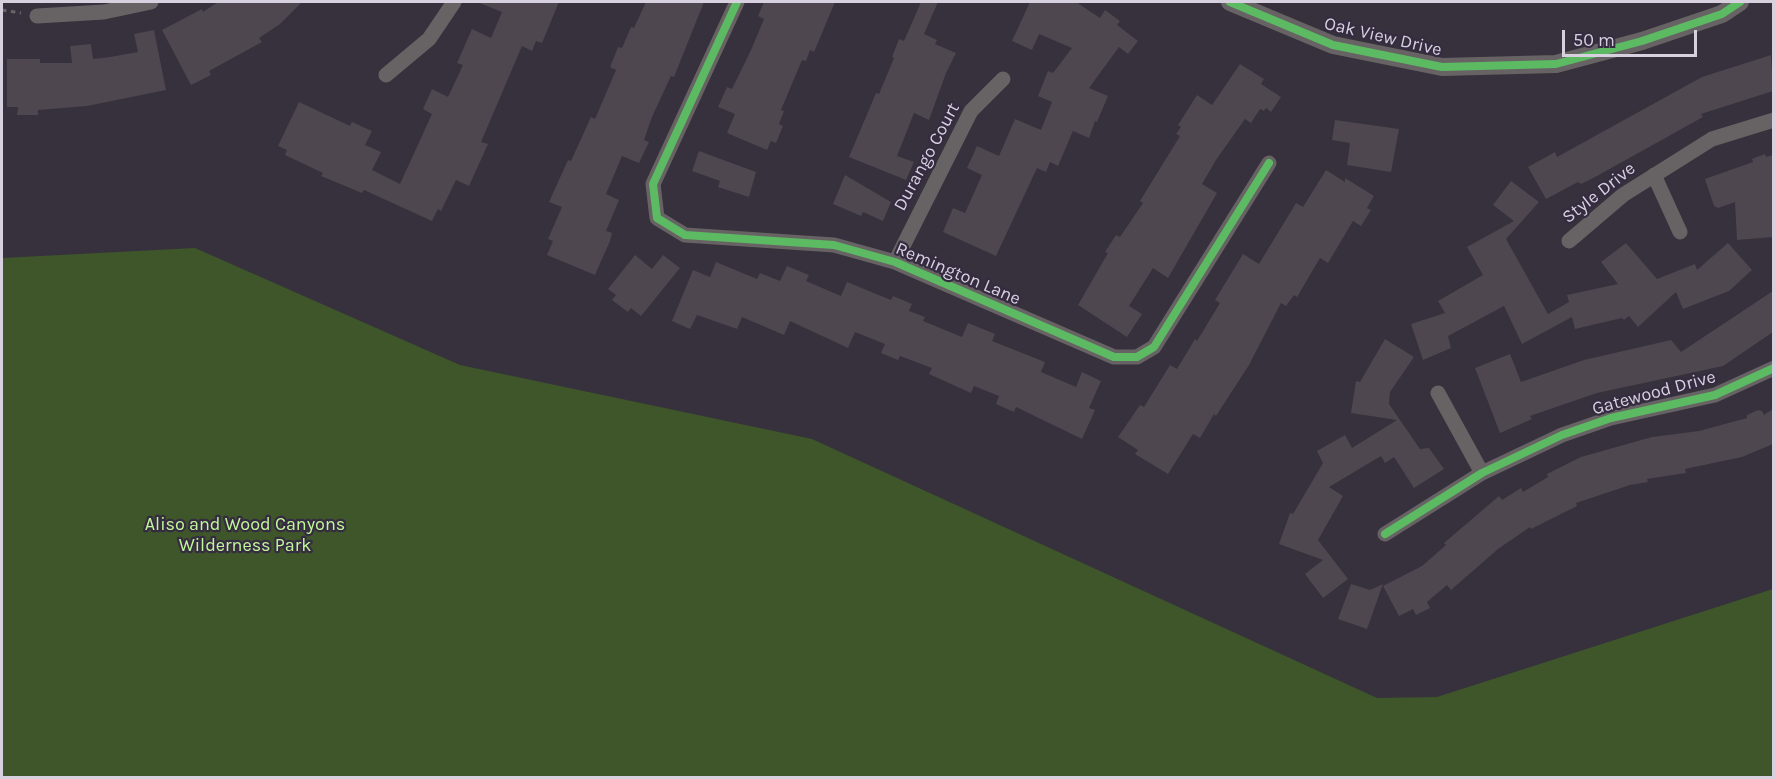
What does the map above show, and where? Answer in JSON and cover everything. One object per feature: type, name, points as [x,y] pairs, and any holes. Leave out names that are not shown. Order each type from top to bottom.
[{"type":"street","points":[[38,16],[104,12],[150,2]]},
{"type":"street","points":[[386,75],[429,39],[454,2]]},
{"type":"street","name":"Remington Lane","points":[[737,2],[653,184],[657,218],[685,235],[834,245],[895,262],[1114,357],[1137,357],[1154,347],[1269,163]]},
{"type":"street","name":"Oak View Drive","points":[[1230,2],[1254,7],[1333,45],[1442,67],[1556,64],[1642,41],[1722,14],[1740,2]]},
{"type":"street","name":"Durango Court","points":[[895,262],[971,111],[1004,79]]},
{"type":"street","name":"Style Drive","points":[[1569,241],[1623,195],[1712,139],[1773,120]]},
{"type":"street","name":"Style Drive","points":[[1654,175],[1680,231]]},
{"type":"street","name":"Gatewood Drive","points":[[1385,534],[1482,473],[1562,435],[1611,418],[1715,395],[1773,368]]},
{"type":"street","points":[[1438,393],[1482,473]]},
{"type":"green space","name":"Aliso and Wood Canyons Wilderness Park","points":[[195,248],[460,365],[812,439],[1377,698],[1437,697],[1773,589],[1773,777],[2,777],[2,258]]},
{"type":"building","points":[[218,2],[302,2],[280,24],[259,38],[262,42],[209,71],[211,75],[191,85],[162,30],[202,9],[203,12]]},
{"type":"building","points":[[477,2],[559,2],[542,43],[536,41],[532,51],[522,46],[481,142],[488,144],[469,186],[456,180],[441,211],[438,209],[432,221],[364,190],[362,193],[321,176],[323,173],[285,155],[287,150],[278,146],[299,102],[350,126],[352,122],[372,131],[365,145],[381,152],[372,170],[400,184],[432,114],[423,109],[432,89],[448,97],[463,65],[457,63],[472,29],[491,38],[502,12]]},
{"type":"building","points":[[646,2],[704,2],[674,77],[671,76],[652,117],[644,140],[649,142],[639,163],[622,156],[606,194],[619,200],[606,231],[612,233],[610,241],[595,275],[547,255],[553,241],[548,239],[562,207],[549,202],[591,117],[595,119],[616,70],[610,67],[618,47],[622,48]]},
{"type":"building","points":[[764,2],[835,2],[814,52],[810,50],[806,61],[802,60],[781,110],[784,111],[779,124],[783,126],[776,143],[771,141],[767,150],[727,133],[735,114],[718,107],[727,87],[732,89],[751,50],[764,19],[758,16]]},
{"type":"building","points":[[921,2],[938,2],[924,34],[937,40],[935,44],[956,53],[929,120],[914,113],[897,156],[914,162],[906,180],[849,157],[876,93],[879,94],[899,39],[904,41]]},
{"type":"building","points":[[1030,2],[1076,2],[1100,18],[1105,10],[1120,21],[1117,25],[1138,41],[1128,54],[1119,47],[1089,88],[1108,96],[1089,138],[1073,131],[1058,166],[1050,162],[1046,172],[1037,168],[996,256],[943,232],[953,208],[965,213],[982,175],[967,168],[977,146],[999,156],[1015,119],[1041,130],[1052,102],[1038,96],[1048,71],[1053,73],[1072,48],[1039,34],[1032,50],[1012,41]]},
{"type":"building","points":[[154,30],[166,90],[87,106],[38,110],[38,115],[17,115],[18,107],[7,107],[7,59],[40,59],[40,63],[72,63],[70,46],[91,44],[93,59],[138,52],[134,34]]},
{"type":"building","points":[[1771,55],[1773,91],[1701,114],[1703,117],[1581,184],[1578,182],[1546,199],[1528,167],[1555,152],[1557,157],[1702,77]]},
{"type":"building","points":[[1240,64],[1264,79],[1261,84],[1281,97],[1271,112],[1266,108],[1264,111],[1260,109],[1251,123],[1245,119],[1216,160],[1202,184],[1217,193],[1168,278],[1153,268],[1129,306],[1142,314],[1127,337],[1078,305],[1108,253],[1105,252],[1116,235],[1120,237],[1143,203],[1140,201],[1180,136],[1176,134],[1181,127],[1178,125],[1197,95],[1212,105]]},
{"type":"building","points":[[1335,120],[1399,129],[1391,172],[1347,165],[1350,143],[1332,140]]},
{"type":"building","points":[[699,151],[756,172],[749,197],[718,187],[720,181],[692,171]]},
{"type":"building","points":[[1765,154],[1766,157],[1773,155],[1773,237],[1737,240],[1735,202],[1718,208],[1714,206],[1705,179],[1753,162],[1752,159]]},
{"type":"building","points":[[1326,170],[1345,182],[1345,178],[1374,196],[1367,208],[1371,210],[1361,226],[1353,221],[1328,263],[1320,258],[1297,297],[1294,295],[1286,306],[1281,303],[1249,365],[1216,416],[1214,414],[1200,438],[1193,434],[1168,474],[1135,454],[1138,450],[1118,437],[1140,405],[1144,407],[1170,365],[1177,369],[1195,339],[1197,341],[1220,303],[1215,300],[1243,254],[1259,264],[1296,203],[1303,207]]},
{"type":"building","points":[[845,175],[891,202],[883,221],[863,212],[861,216],[833,204]]},
{"type":"building","points":[[1511,181],[1539,202],[1506,239],[1548,314],[1569,302],[1567,295],[1618,284],[1601,262],[1626,243],[1657,279],[1695,264],[1697,270],[1728,243],[1752,270],[1729,291],[1683,309],[1676,292],[1638,327],[1629,316],[1624,320],[1622,318],[1575,329],[1572,317],[1522,344],[1504,306],[1448,336],[1451,348],[1423,360],[1411,324],[1445,313],[1438,301],[1483,275],[1467,247],[1514,221],[1493,205]]},
{"type":"building","points":[[635,255],[652,269],[663,255],[680,268],[641,316],[631,308],[628,312],[612,300],[616,295],[608,289]]},
{"type":"building","points":[[716,262],[757,279],[760,273],[780,281],[787,266],[809,275],[806,281],[841,296],[847,282],[891,300],[893,296],[912,304],[909,311],[925,317],[923,321],[962,337],[968,323],[995,334],[992,341],[1045,362],[1041,372],[1076,387],[1082,372],[1101,381],[1089,408],[1095,410],[1082,439],[1016,407],[1014,412],[996,404],[999,396],[974,386],[971,393],[929,374],[932,368],[900,356],[898,360],[881,353],[885,344],[855,332],[848,348],[790,321],[784,335],[742,317],[737,329],[697,315],[690,329],[672,321],[693,270],[710,277]]},
{"type":"building","points":[[1773,291],[1773,332],[1723,366],[1597,393],[1530,416],[1532,419],[1500,433],[1475,368],[1510,354],[1521,382],[1584,360],[1671,340],[1681,352]]},
{"type":"building","points":[[1385,339],[1414,357],[1390,392],[1389,404],[1420,449],[1429,448],[1444,469],[1414,488],[1394,457],[1385,463],[1381,456],[1329,487],[1343,496],[1318,540],[1348,579],[1323,598],[1305,574],[1323,560],[1279,544],[1290,513],[1293,514],[1323,463],[1317,451],[1345,435],[1352,448],[1397,420],[1351,413],[1356,381],[1360,382]]},
{"type":"building","points":[[1773,409],[1773,444],[1742,457],[1685,469],[1686,473],[1647,479],[1648,482],[1630,485],[1576,503],[1577,506],[1531,529],[1530,527],[1498,549],[1451,590],[1447,585],[1427,602],[1430,608],[1416,615],[1413,609],[1399,616],[1383,586],[1422,566],[1446,545],[1444,543],[1499,496],[1502,500],[1521,488],[1523,492],[1548,477],[1547,474],[1581,457],[1652,437],[1699,431],[1747,418],[1747,415],[1758,410],[1764,415]]},
{"type":"building","points":[[1351,584],[1370,590],[1383,584],[1367,629],[1338,619]]},
{"type":"cycle path","points":[[737,2],[653,184],[657,218],[685,235],[834,245],[895,262],[1114,357],[1137,357],[1154,347],[1269,163]]},
{"type":"cycle path","points":[[1230,2],[1333,45],[1442,67],[1556,64],[1642,41],[1722,14],[1740,2]]},
{"type":"cycle path","points":[[1385,534],[1482,473],[1562,435],[1611,418],[1715,395],[1774,368]]}]
